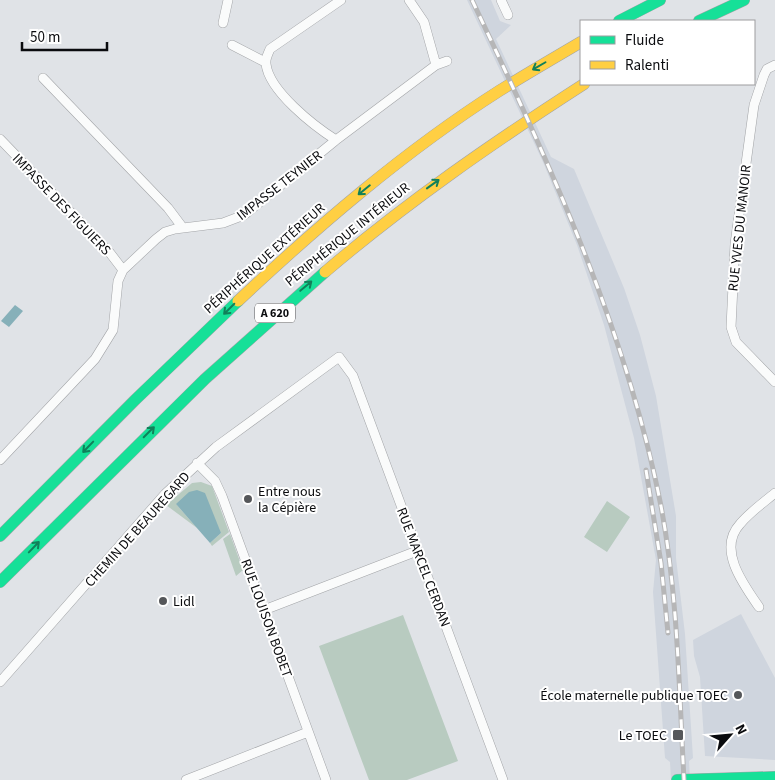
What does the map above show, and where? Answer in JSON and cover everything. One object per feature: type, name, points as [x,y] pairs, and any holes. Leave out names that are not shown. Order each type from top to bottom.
[{"type":"main road","points":[[620,20],[660,0]]},
{"type":"main road","points":[[701,20],[744,0]]},
{"type":"main road","name":"PÉRIPHÉRIQUE EXTÉRIEUR","points":[[0,536],[140,394],[256,282],[333,216],[388,171],[474,108],[580,43]]},
{"type":"main road","name":"PÉRIPHÉRIQUE INTÉRIEUR","points":[[0,582],[186,395],[296,295],[425,190],[486,146],[582,85]]},
{"type":"main road","points":[[677,780],[775,777]]},
{"type":"street","points":[[223,23],[228,0]]},
{"type":"street","points":[[336,140],[305,119],[269,77],[265,62],[270,49],[341,0]]},
{"type":"street","points":[[409,0],[424,22],[436,65]]},
{"type":"street","points":[[501,0],[508,15]]},
{"type":"street","points":[[232,45],[265,62]]},
{"type":"street","name":"IMPASSE TEYNIER","points":[[123,270],[165,232],[182,228],[223,224],[238,218],[336,140],[436,65],[447,61]]},
{"type":"street","name":"RUE YVES DU MANOIR","points":[[775,65],[767,70],[764,75],[754,105],[736,234],[731,327],[736,342],[775,382]]},
{"type":"street","points":[[43,78],[168,208],[182,228]]},
{"type":"street","name":"IMPASSE DES FIGUIERS","points":[[0,139],[110,253],[123,270]]},
{"type":"street","points":[[0,460],[95,359],[106,343],[113,330],[118,281],[123,270]]},
{"type":"street","name":"CHEMIN DE BEAUREGARD","points":[[0,682],[165,494],[197,463],[339,357]]},
{"type":"street","name":"RUE MARCEL CERDAN","points":[[339,357],[353,376],[503,780]]},
{"type":"street","name":"RUE LOUISON BOBET","points":[[197,463],[215,481],[222,496],[326,780]]},
{"type":"street","points":[[759,607],[749,593],[731,559],[731,538],[740,524],[775,493]]},
{"type":"street","points":[[264,610],[417,551]]},
{"type":"street","points":[[186,780],[308,732]]},
{"type":"shaded area","points":[[467,0],[491,0],[500,21],[511,25],[496,39],[551,157],[574,169],[624,288],[640,335],[656,396],[676,516],[676,558],[685,634],[693,758],[689,761],[690,780],[671,780],[670,762],[665,758],[653,592],[656,560],[634,438],[604,325],[577,245],[543,162]]},
{"type":"shaded area","name":"École maternelle publique TOEC","points":[[741,614],[775,678],[775,760],[705,756],[700,677],[694,656],[693,640]]},
{"type":"green space","points":[[201,482],[212,486],[229,532],[212,546],[210,543],[221,533],[176,504],[197,528],[166,505],[192,483]]},
{"type":"green space","points":[[607,501],[630,517],[607,552],[584,537]]},
{"type":"green space","points":[[230,534],[243,570],[236,576],[223,539]]},
{"type":"green space","points":[[403,615],[458,761],[407,780],[369,780],[319,646]]},
{"type":"water","points":[[15,305],[23,311],[9,327],[1,321]]},
{"type":"water","points":[[197,490],[205,493],[221,533],[210,543],[176,504],[189,492]]},
{"type":"railway","points":[[472,0],[529,123],[582,247],[628,375],[646,440],[661,506],[671,574],[677,643],[684,780]]},
{"type":"railway","points":[[646,470],[661,563],[668,633]]},
{"type":"traffic: fast","points":[[621,20],[660,0]]},
{"type":"traffic: fast","points":[[701,20],[744,0]]},
{"type":"traffic: fast","points":[[0,582],[205,379],[325,272]]},
{"type":"traffic: fast","points":[[0,536],[135,400],[238,301]]},
{"type":"traffic: fast","points":[[677,780],[775,777]]},
{"type":"traffic: slow","points":[[238,301],[331,217],[430,138],[499,91],[580,43]]},
{"type":"traffic: slow","points":[[325,272],[387,221],[452,173],[582,85]]},
{"type":"place","name":"Entre nous la Cépière","points":[[248,499]]},
{"type":"place","name":"Lidl","points":[[163,601]]},
{"type":"place","name":"École maternelle publique TOEC","points":[[738,695]]},
{"type":"place","name":"Le TOEC","points":[[678,735]]}]
